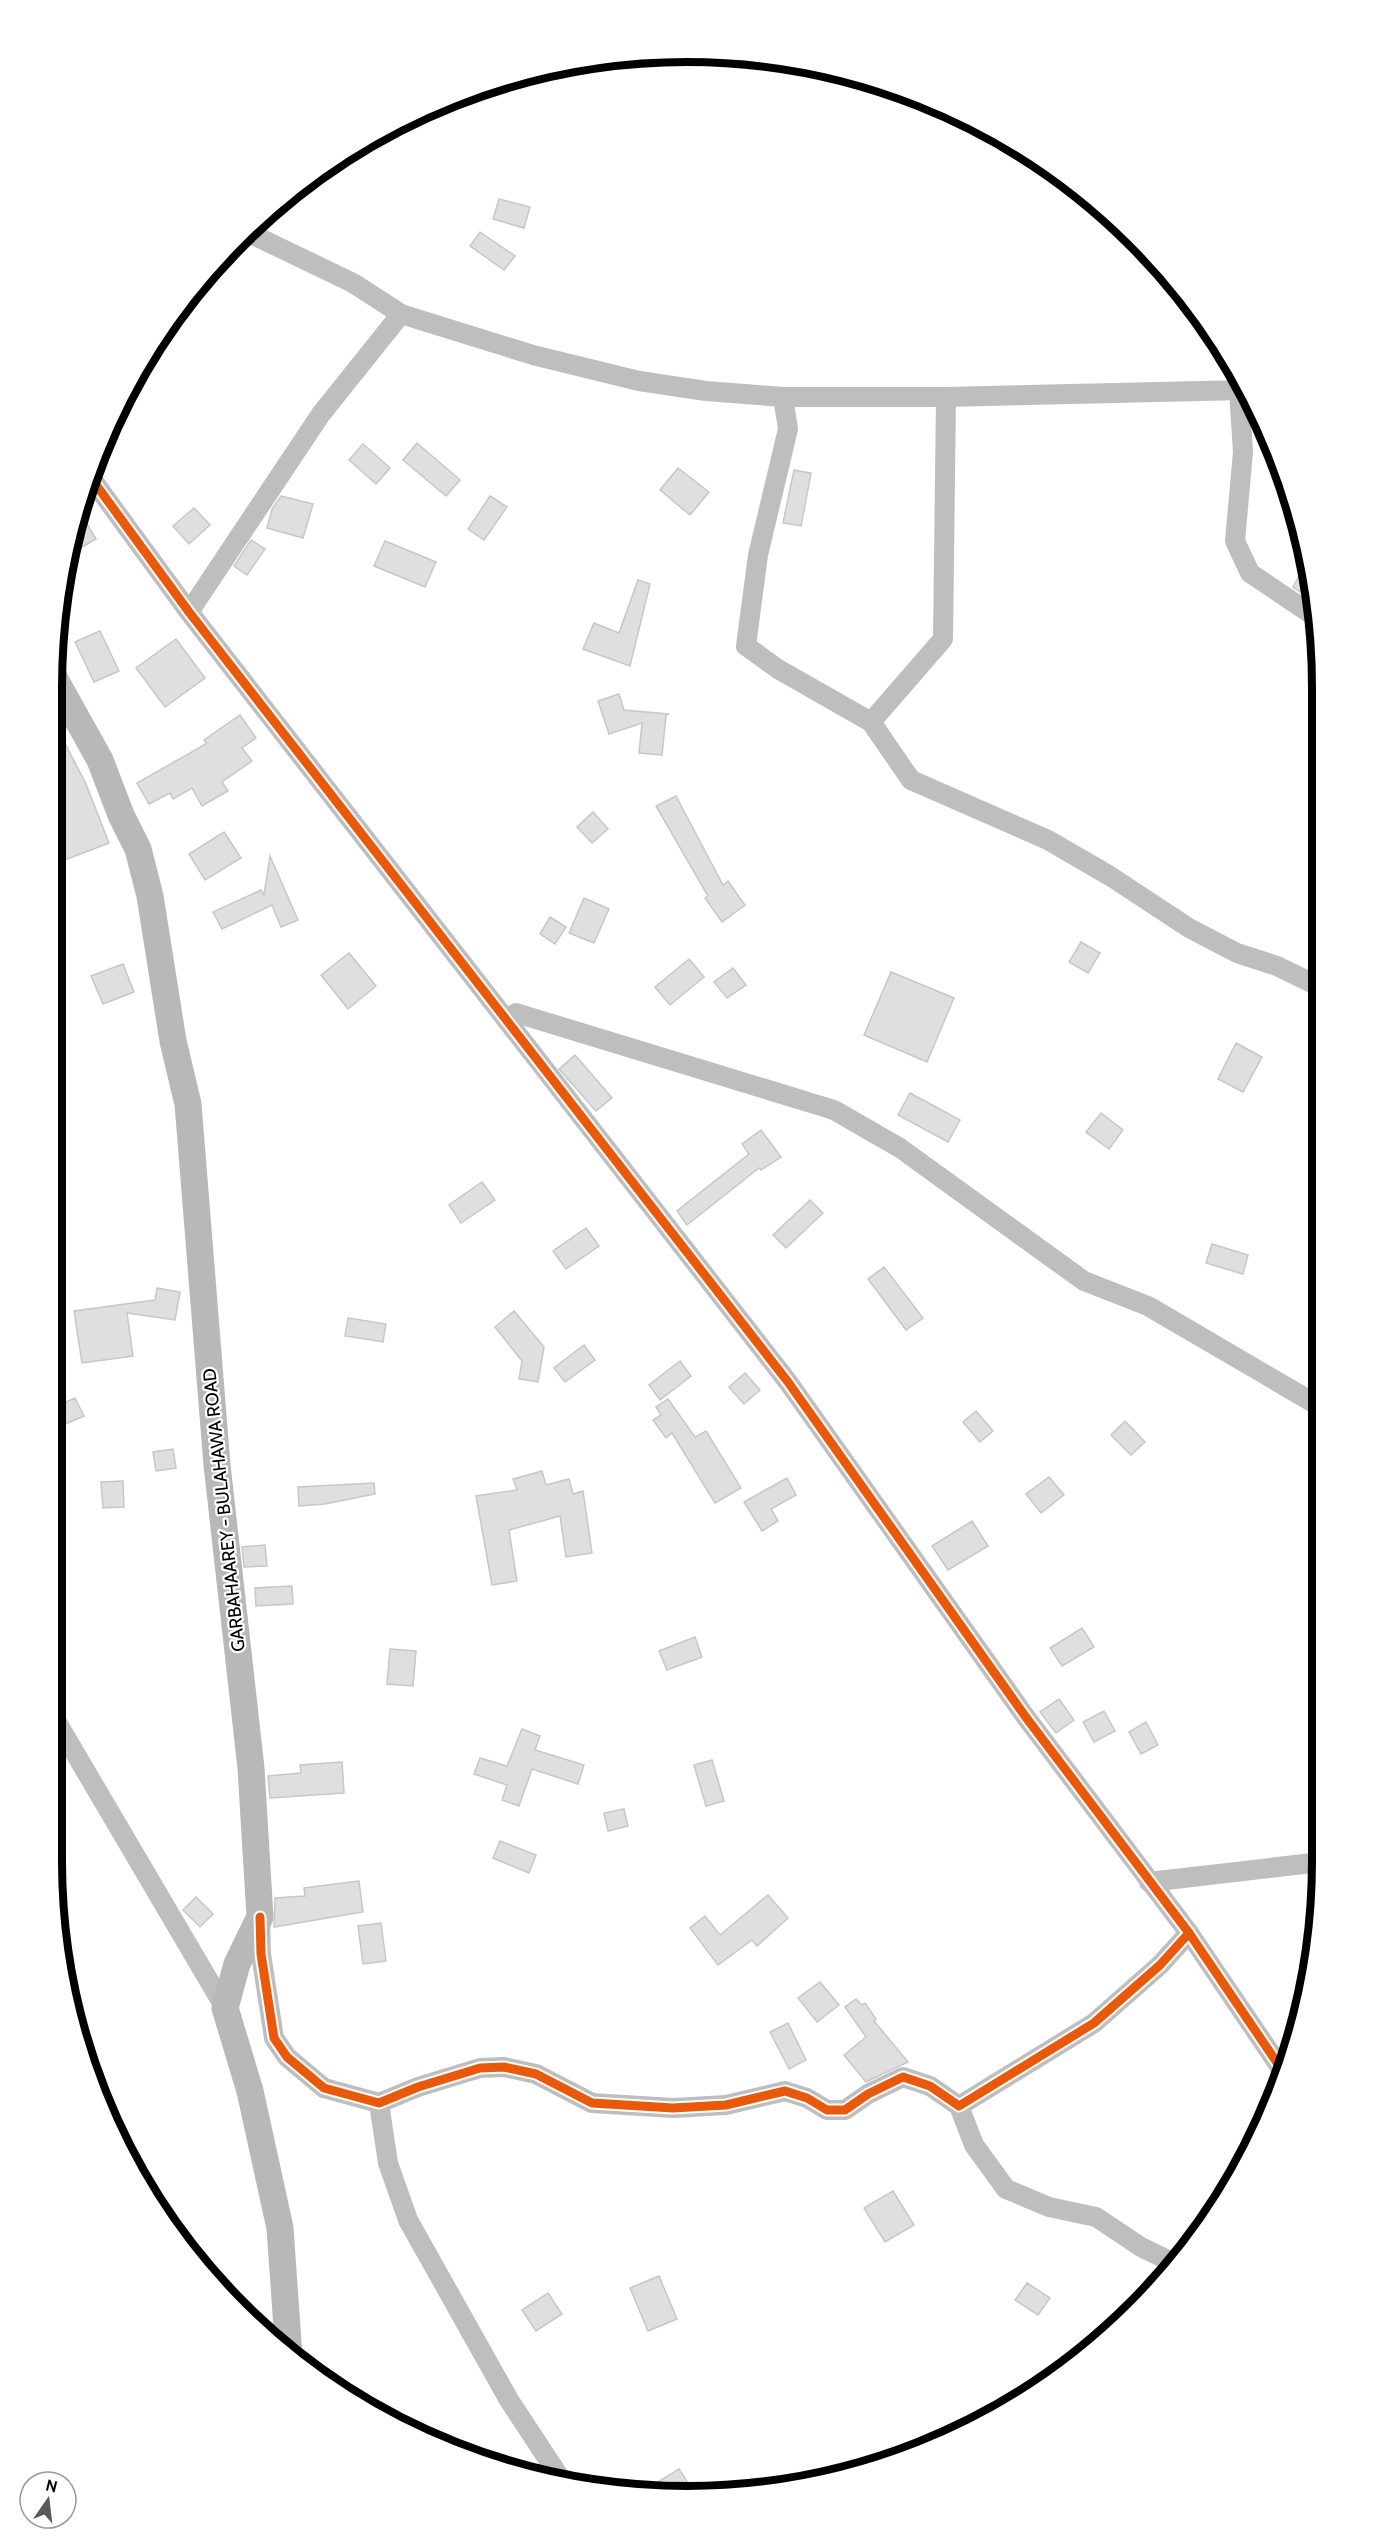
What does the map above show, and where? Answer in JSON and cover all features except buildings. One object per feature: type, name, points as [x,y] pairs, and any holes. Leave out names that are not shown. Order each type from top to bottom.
[{"type":"main road","name":"GARBAHAAREY - BULAHAWA ROAD","points":[[62,692],[100,760],[121,815],[138,849],[150,896],[173,1041],[188,1104],[218,1465],[251,1768],[260,1917],[237,1964],[225,2008]]},
{"type":"main road","points":[[225,2008],[250,2091],[280,2228],[289,2343]]},
{"type":"street","points":[[255,236],[353,283],[400,314],[533,356],[639,381],[706,391],[783,397],[946,397],[1237,390]]},
{"type":"street","points":[[189,612],[321,414],[400,314]]},
{"type":"street","points":[[783,397],[788,429],[758,555],[747,646],[778,669],[872,722],[911,780],[1048,840],[1110,876],[1189,928],[1237,953],[1277,966],[1312,983]]},
{"type":"street","points":[[872,722],[943,639],[946,397]]},
{"type":"street","points":[[1242,401],[1243,452],[1234,541],[1251,573],[1307,611]]},
{"type":"street","points":[[96,484],[189,612],[508,1019],[788,1382],[1025,1716],[1189,1933],[1278,2063]]},
{"type":"street","points":[[508,1019],[516,1013],[834,1110],[900,1148],[1084,1281],[1148,1305],[1312,1402]]},
{"type":"street","points":[[62,1731],[225,2008]]},
{"type":"street","points":[[1149,1882],[1312,1863]]},
{"type":"street","points":[[260,1917],[261,1954],[274,2038],[287,2057],[324,2088],[379,2103],[418,2087],[480,2068],[504,2067],[536,2074],[592,2103],[673,2108],[726,2105],[784,2091],[807,2098],[827,2110],[845,2110],[868,2094],[903,2077],[930,2086],[959,2106],[974,2145],[1006,2189],[1049,2207],[1096,2217],[1141,2247],[1167,2260]]},
{"type":"street","points":[[959,2106],[1094,2023],[1160,1965],[1189,1933]]},
{"type":"street","points":[[379,2103],[388,2163],[408,2220],[509,2400],[556,2472]]},
{"type":"cycle path","points":[[96,484],[189,612],[788,1382],[1025,1716],[1189,1933],[1278,2063]]},
{"type":"cycle path","points":[[260,1917],[261,1954],[274,2038],[287,2057],[324,2088],[379,2103],[418,2087],[480,2068],[504,2067],[536,2074],[592,2103],[673,2108],[726,2105],[785,2091],[807,2098],[827,2110],[845,2110],[868,2094],[903,2077],[930,2086],[959,2106],[1094,2023],[1160,1965],[1189,1933]]}]
